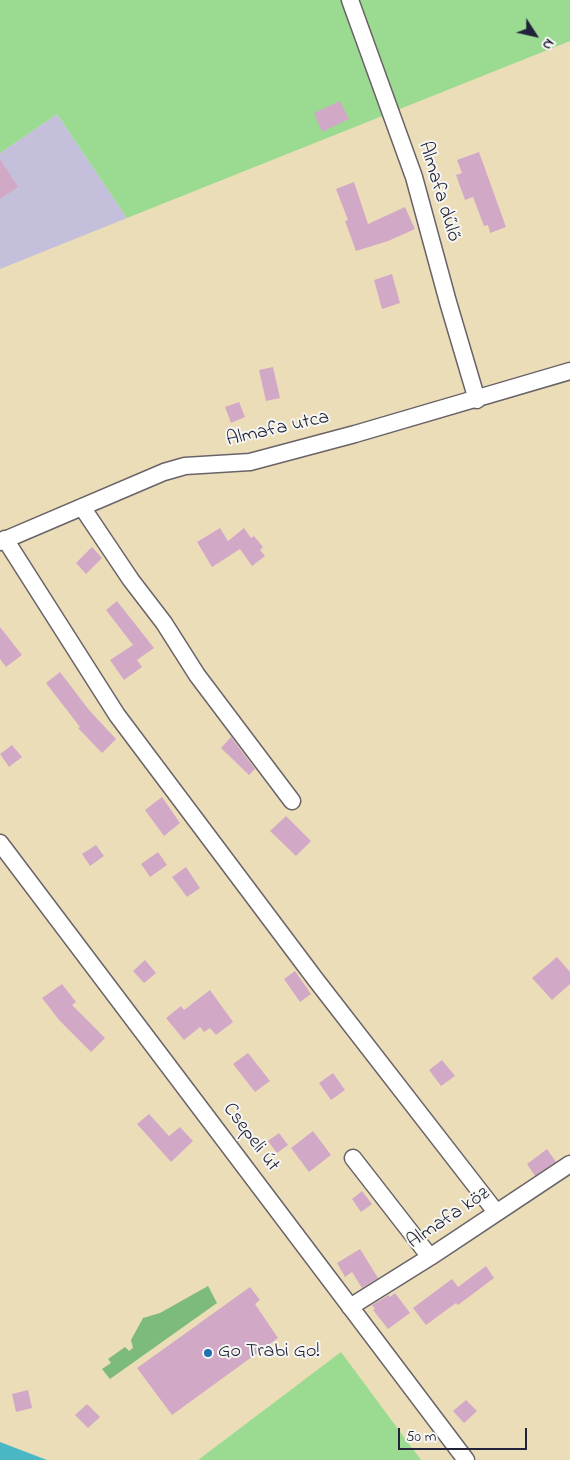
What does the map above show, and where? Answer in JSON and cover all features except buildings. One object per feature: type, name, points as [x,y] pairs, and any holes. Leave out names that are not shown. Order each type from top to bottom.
[{"type":"street","name":"Almafa dűlő","points":[[350,0],[414,177],[476,400]]},
{"type":"street","name":"Almafa utca","points":[[2,540],[164,472],[185,466],[250,462],[476,400],[570,371]]},
{"type":"street","points":[[82,507],[131,580],[164,623],[197,675],[292,801]]},
{"type":"street","points":[[2,540],[117,714],[316,980],[496,1212]]},
{"type":"street","name":"Csepeli út","points":[[0,843],[466,1460]]},
{"type":"street","points":[[354,1158],[430,1257]]},
{"type":"street","name":"Almafa köz","points":[[350,1307],[569,1166]]},
{"type":"shaded area","points":[[57,114],[127,218],[0,269],[0,153]]},
{"type":"green space","points":[[0,0],[570,0],[570,41],[127,218],[57,114],[0,153]]},
{"type":"green space","points":[[208,1286],[217,1303],[110,1379],[102,1369],[111,1363],[108,1359],[125,1347],[129,1351],[133,1348],[131,1340],[143,1318],[160,1313]]},
{"type":"green space","points":[[341,1352],[421,1460],[198,1460]]},
{"type":"water","points":[[0,1442],[47,1460],[0,1460]]},
{"type":"place","name":"Go Trabi Go!","points":[[208,1353]]}]
